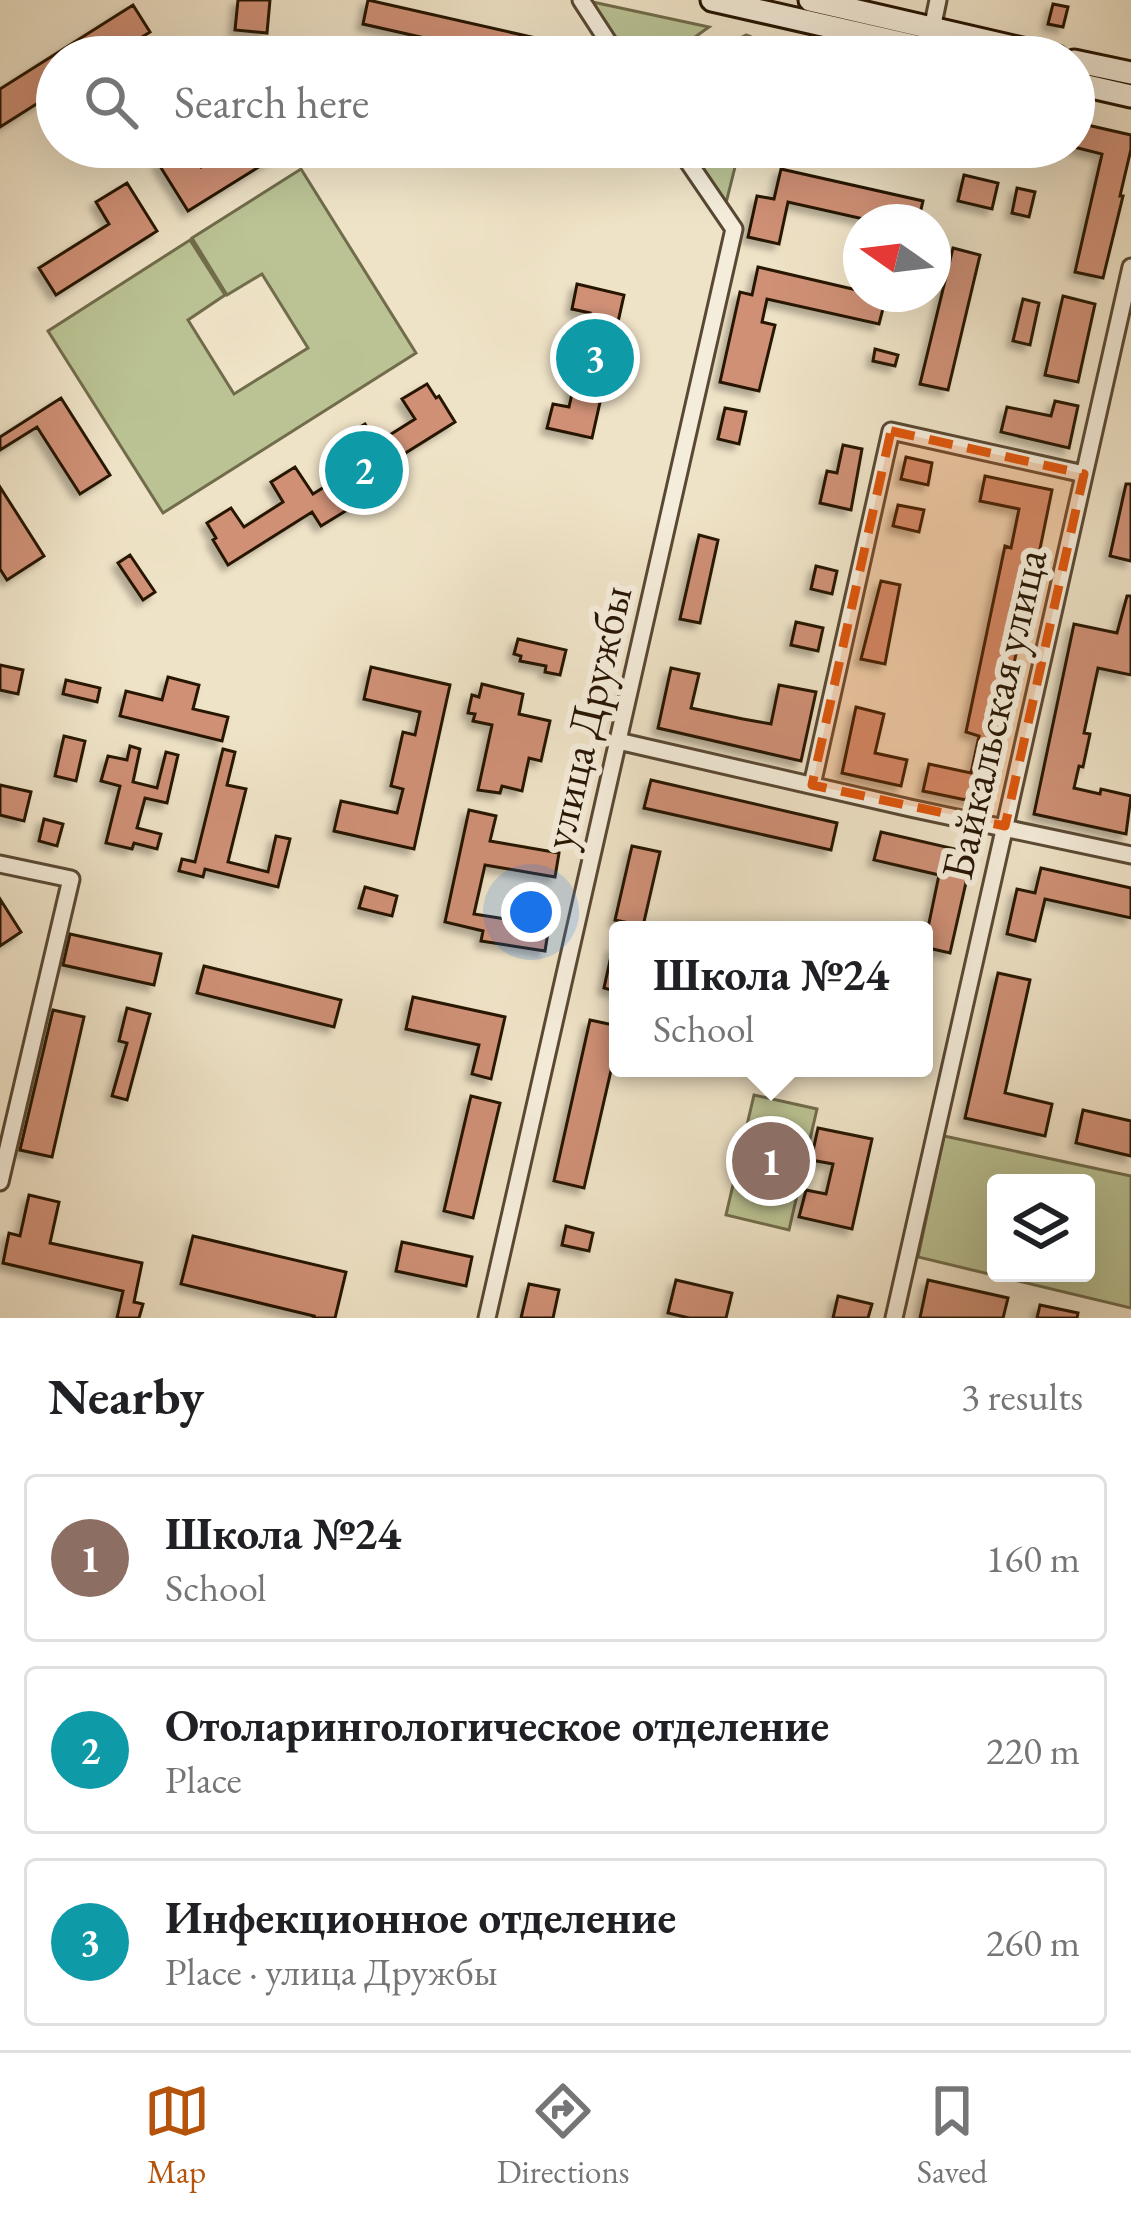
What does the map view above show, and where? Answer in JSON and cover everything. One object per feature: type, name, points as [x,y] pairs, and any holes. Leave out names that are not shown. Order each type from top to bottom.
[{"type":"main road","points":[[712,0],[762,5],[882,36]]},
{"type":"main road","points":[[810,0],[963,36]]},
{"type":"main road","points":[[1095,65],[1131,73]]},
{"type":"main road","points":[[1095,87],[1131,96]]},
{"type":"street","points":[[581,0],[604,36]]},
{"type":"street","points":[[932,29],[938,0]]},
{"type":"street","name":"улица Дружбы","points":[[487,1318],[734,229],[692,168]]},
{"type":"street","name":"Байкальская улица","points":[[894,1318],[1131,267]]},
{"type":"street","points":[[812,785],[891,431],[1084,474]]},
{"type":"street","points":[[618,741],[1131,855]]},
{"type":"street","points":[[0,864],[70,879],[0,1182]]},
{"type":"highlighted area","points":[[891,431],[1084,474],[1005,826],[812,785]]},
{"type":"green space","points":[[588,1],[709,27],[696,36],[610,36]]},
{"type":"green space","points":[[698,168],[735,168],[725,207]]},
{"type":"green space","points":[[301,169],[416,353],[163,513],[48,331],[190,240],[225,295],[188,320],[234,394],[308,348],[262,274],[227,295],[192,238]]},
{"type":"green space","points":[[754,1095],[817,1109],[789,1230],[726,1215]]},
{"type":"green space","points":[[944,1136],[1131,1176],[1131,1308],[1022,1282],[1095,1282],[1095,1174],[987,1174],[987,1274],[918,1257]]},
{"type":"building","points":[[238,0],[270,0],[267,33],[235,30]]},
{"type":"building","points":[[368,0],[527,36],[416,36],[363,24]]},
{"type":"building","points":[[1053,4],[1068,7],[1063,27],[1048,24]]},
{"type":"building","points":[[133,5],[150,32],[144,36],[84,36]]},
{"type":"building","points":[[36,66],[36,104],[0,127],[0,89]]},
{"type":"building","points":[[1095,127],[1131,135],[1123,196],[1103,278],[1075,272],[1102,154],[1095,152]]},
{"type":"building","points":[[161,168],[257,168],[188,211]]},
{"type":"building","points":[[781,169],[923,201],[843,204],[843,214],[788,202],[779,244],[748,237],[757,196],[774,199]]},
{"type":"building","points":[[964,175],[998,183],[992,209],[958,201]]},
{"type":"building","points":[[127,183],[157,231],[56,295],[39,268],[109,224],[96,202]]},
{"type":"building","points":[[1017,188],[1035,192],[1029,217],[1012,213]]},
{"type":"building","points":[[953,248],[980,255],[948,390],[920,384],[937,312],[951,312]]},
{"type":"building","points":[[758,267],[843,287],[843,312],[882,312],[879,324],[767,299],[762,322],[775,325],[759,391],[720,382],[740,292],[752,295]]},
{"type":"building","points":[[577,284],[624,295],[592,438],[547,428],[553,404],[569,407],[590,313],[572,309]]},
{"type":"building","points":[[1063,296],[1095,304],[1078,382],[1045,375]]},
{"type":"building","points":[[1023,299],[1039,303],[1030,345],[1013,341]]},
{"type":"building","points":[[875,349],[898,355],[895,366],[873,361]]},
{"type":"building","points":[[427,384],[455,422],[372,474],[383,492],[321,526],[312,512],[228,565],[207,523],[231,508],[244,527],[283,502],[271,482],[295,467],[313,494],[358,466],[340,439],[365,424],[377,443],[415,419],[402,399]]},
{"type":"building","points":[[61,398],[110,475],[80,494],[37,427],[0,450],[0,437]]},
{"type":"building","points":[[1055,401],[1078,406],[1069,448],[1001,432],[1007,407],[1051,416]]},
{"type":"building","points":[[725,408],[746,412],[739,444],[718,439]]},
{"type":"building","points":[[843,445],[862,449],[851,510],[820,503],[827,471],[837,473]]},
{"type":"building","points":[[906,457],[932,463],[928,485],[901,479]]},
{"type":"building","points":[[985,476],[1052,490],[993,758],[1000,760],[990,805],[923,791],[929,764],[971,773],[979,736],[966,732],[1005,546],[1011,548],[1019,509],[980,501]]},
{"type":"building","points":[[1126,484],[1131,484],[1131,561],[1110,556]]},
{"type":"building","points":[[0,487],[44,556],[7,580],[0,569]]},
{"type":"building","points":[[898,505],[924,510],[919,532],[893,526]]},
{"type":"building","points":[[699,535],[718,540],[700,623],[680,619]]},
{"type":"building","points":[[130,555],[155,592],[143,600],[118,563]]},
{"type":"building","points":[[816,566],[837,571],[832,594],[811,589]]},
{"type":"building","points":[[881,581],[900,585],[885,664],[861,659]]},
{"type":"building","points":[[1127,596],[1131,596],[1131,675],[1098,668],[1084,733],[1090,734],[1074,788],[1131,796],[1126,834],[1034,814],[1074,624],[1117,633]]},
{"type":"building","points":[[796,622],[823,628],[818,651],[791,645]]},
{"type":"building","points":[[518,639],[566,650],[560,675],[545,672],[546,666],[520,661],[521,656],[514,654]]},
{"type":"building","points":[[0,665],[23,670],[18,694],[0,690]]},
{"type":"building","points":[[371,667],[450,685],[414,849],[334,831],[341,801],[397,813],[403,789],[391,786],[403,732],[415,735],[420,712],[364,699]]},
{"type":"building","points":[[671,668],[699,674],[691,708],[771,724],[779,685],[816,692],[801,761],[658,728]]},
{"type":"building","points":[[168,677],[199,685],[193,709],[228,717],[222,741],[120,716],[126,691],[162,700]]},
{"type":"building","points":[[66,680],[100,688],[97,702],[63,694]]},
{"type":"building","points":[[482,684],[523,694],[519,714],[550,721],[541,761],[529,758],[522,791],[502,786],[500,793],[478,790],[492,725],[473,721],[475,714],[468,713],[472,695],[479,697]]},
{"type":"building","points":[[856,707],[884,714],[875,753],[907,760],[901,786],[842,773]]},
{"type":"building","points":[[64,736],[85,741],[76,781],[55,776]]},
{"type":"building","points":[[130,746],[140,749],[133,782],[157,788],[166,752],[178,755],[167,803],[145,798],[137,828],[161,834],[157,849],[106,843],[120,786],[101,781],[108,756],[127,760]]},
{"type":"building","points":[[223,749],[235,752],[227,785],[246,789],[228,862],[268,872],[276,836],[290,839],[278,887],[205,869],[203,877],[179,871],[182,859],[195,862]]},
{"type":"building","points":[[651,780],[837,823],[831,850],[644,808]]},
{"type":"building","points":[[0,785],[31,792],[24,821],[0,815]]},
{"type":"building","points":[[469,810],[496,816],[490,841],[559,853],[555,877],[485,865],[474,914],[549,926],[545,951],[481,941],[483,931],[445,922]]},
{"type":"building","points":[[44,819],[63,824],[57,846],[39,841]]},
{"type":"building","points":[[881,832],[955,849],[949,873],[967,878],[950,953],[933,949],[929,921],[939,875],[874,860]]},
{"type":"building","points":[[632,846],[660,852],[644,921],[615,920]]},
{"type":"building","points":[[1041,868],[1131,888],[1131,918],[1045,899],[1035,941],[1007,934],[1017,889],[1035,893]]},
{"type":"building","points":[[365,887],[397,896],[392,916],[359,908]]},
{"type":"building","points":[[0,899],[21,932],[0,946]]},
{"type":"building","points":[[70,934],[161,954],[154,985],[63,965]]},
{"type":"building","points":[[204,966],[341,1000],[334,1027],[197,993]]},
{"type":"building","points":[[998,973],[1030,980],[1005,1093],[1052,1104],[1045,1136],[965,1118]]},
{"type":"building","points":[[413,997],[505,1017],[491,1079],[472,1074],[479,1045],[406,1029]]},
{"type":"building","points":[[127,1008],[150,1014],[127,1100],[112,1096],[127,1043],[119,1041]]},
{"type":"building","points":[[53,1010],[84,1017],[52,1157],[20,1150]]},
{"type":"building","points":[[590,1020],[609,1024],[610,1077],[584,1188],[554,1181]]},
{"type":"building","points":[[471,1096],[500,1103],[473,1218],[444,1211]]},
{"type":"building","points":[[1083,1110],[1131,1121],[1131,1156],[1076,1143]]},
{"type":"building","points":[[818,1128],[872,1139],[852,1229],[799,1217],[806,1190],[826,1194],[833,1164],[811,1160]]},
{"type":"building","points":[[29,1195],[59,1202],[50,1243],[142,1263],[134,1302],[143,1304],[139,1318],[117,1318],[123,1291],[3,1263],[9,1233],[20,1236]]},
{"type":"building","points":[[566,1226],[593,1233],[589,1251],[562,1245]]},
{"type":"building","points":[[193,1236],[346,1272],[335,1318],[313,1318],[181,1284]]},
{"type":"building","points":[[402,1242],[472,1257],[466,1286],[396,1271]]},
{"type":"building","points":[[676,1280],[732,1293],[726,1318],[668,1313]]},
{"type":"building","points":[[928,1280],[1008,1298],[1003,1318],[920,1318]]},
{"type":"building","points":[[529,1284],[559,1290],[553,1318],[521,1318]]},
{"type":"building","points":[[838,1296],[872,1304],[868,1318],[833,1318]]},
{"type":"building","points":[[1040,1305],[1078,1313],[1077,1318],[1037,1318]]},
{"type":"place","name":"Инфекционное отделение","points":[[595,358]]},
{"type":"place","name":"Отоларингологическое отделение","points":[[364,470]]},
{"type":"place","name":"Школа №24","points":[[771,1161]]}]
